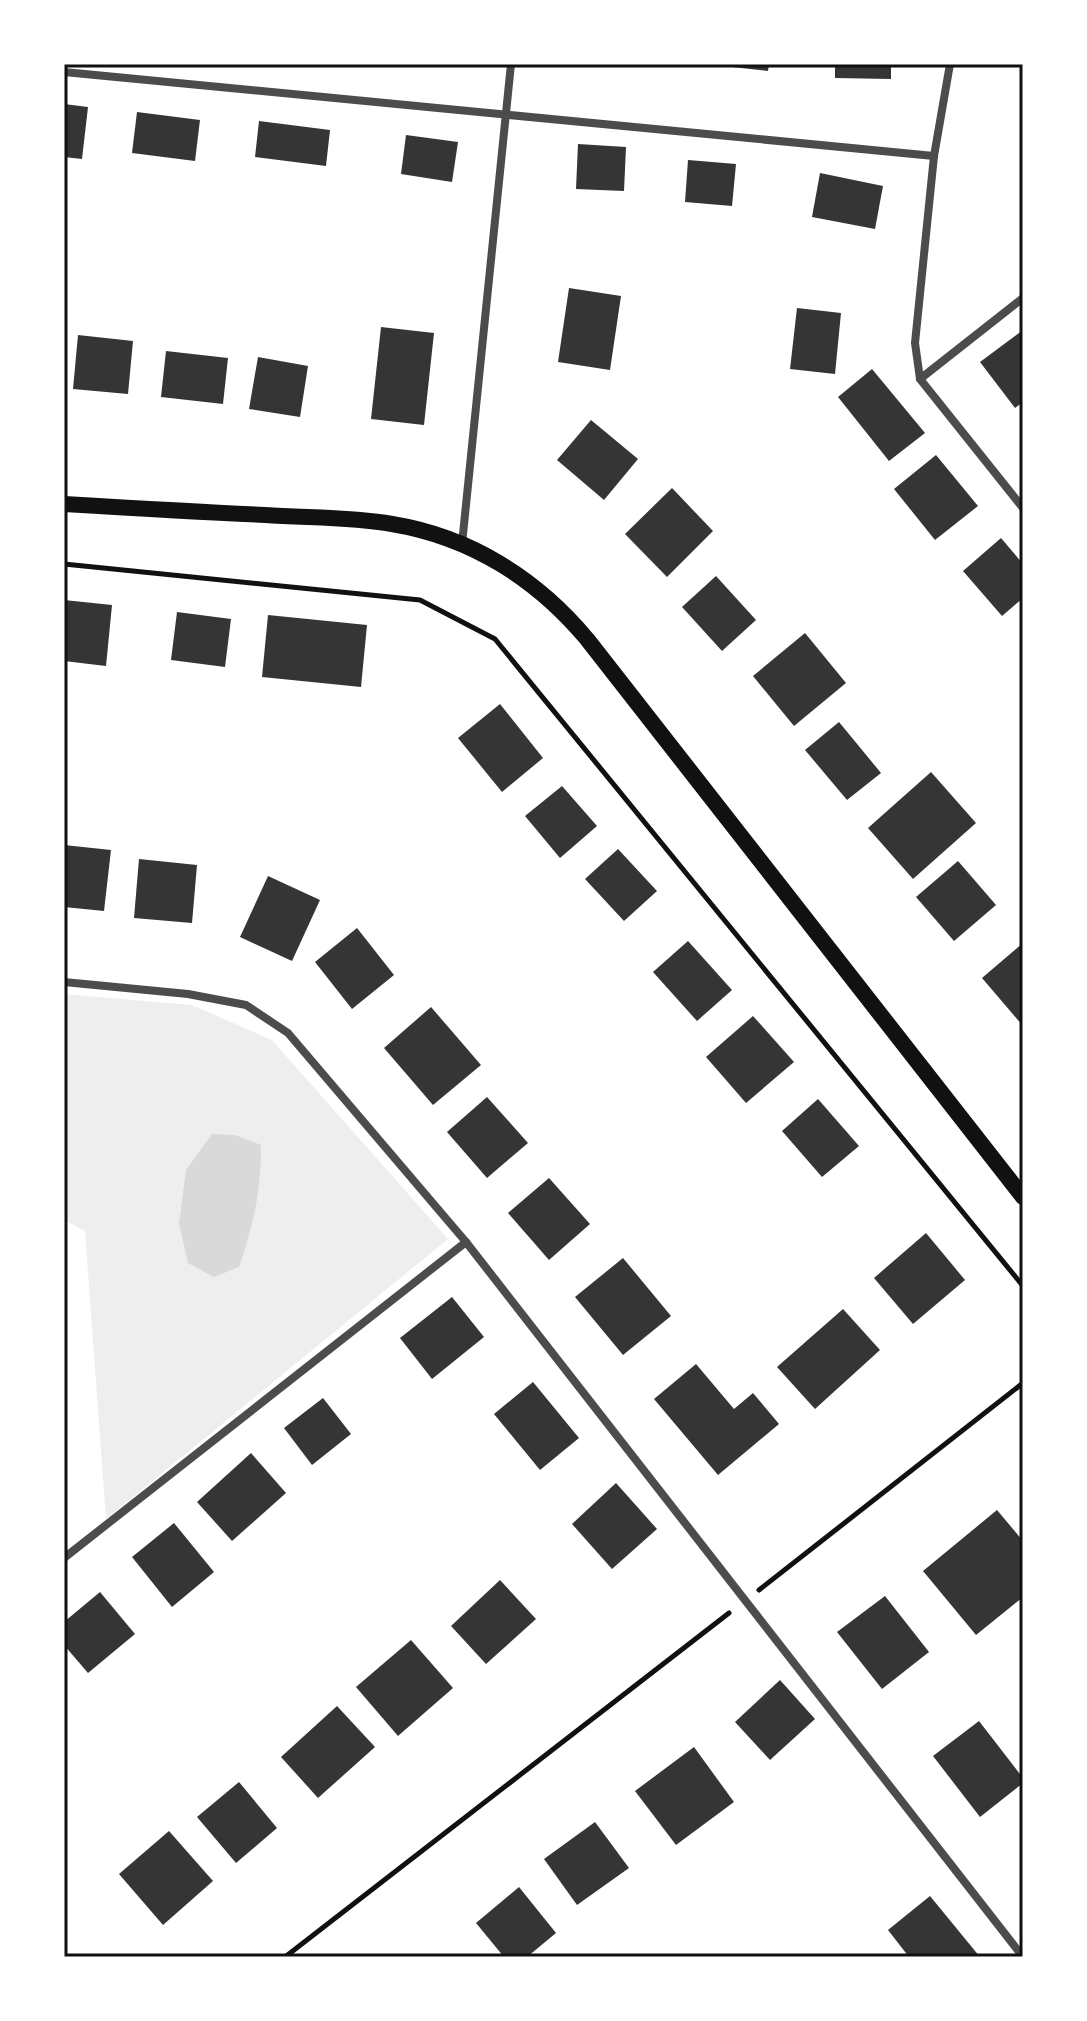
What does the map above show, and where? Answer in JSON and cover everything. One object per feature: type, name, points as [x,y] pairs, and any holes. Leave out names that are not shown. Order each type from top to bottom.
[{"type":"main road","points":[[64,504],[380,522],[428,532],[462,544],[525,579],[578,628],[1023,1197]]},
{"type":"street","points":[[462,544],[511,64]]},
{"type":"street","points":[[950,64],[934,156],[915,343],[920,379],[1023,508]]},
{"type":"street","points":[[64,72],[934,156]]},
{"type":"street","points":[[920,379],[1023,298]]},
{"type":"street","points":[[64,982],[188,994],[246,1005],[288,1033],[466,1242],[1023,1957]]},
{"type":"street","points":[[64,1558],[466,1242]]},
{"type":"path","points":[[64,564],[420,600],[495,639],[1023,1286]]},
{"type":"path","points":[[285,1957],[1023,1383]]},
{"type":"shaded area","points":[[64,994],[192,1005],[272,1040],[448,1239],[106,1519],[85,1231],[64,1220]]},
{"type":"shaded area","points":[[212,1134],[235,1135],[261,1145],[256,1207],[239,1267],[214,1277],[188,1263],[179,1224],[186,1170]]},
{"type":"building","points":[[723,64],[769,64],[768,71]]},
{"type":"building","points":[[835,64],[891,64],[891,79],[835,78]]},
{"type":"building","points":[[64,104],[88,107],[82,159],[64,157]]},
{"type":"building","points":[[137,112],[200,120],[195,161],[132,153]]},
{"type":"building","points":[[259,121],[330,130],[326,166],[255,157]]},
{"type":"building","points":[[406,135],[458,142],[452,182],[401,174]]},
{"type":"building","points":[[578,144],[626,147],[624,191],[576,189]]},
{"type":"building","points":[[688,160],[736,164],[732,206],[685,202]]},
{"type":"building","points":[[820,173],[883,186],[875,229],[812,217]]},
{"type":"building","points":[[569,288],[621,296],[610,370],[558,362]]},
{"type":"building","points":[[797,308],[841,313],[835,374],[790,369]]},
{"type":"building","points":[[381,327],[434,333],[424,425],[371,419]]},
{"type":"building","points":[[1023,330],[1023,402],[1015,408],[980,362]]},
{"type":"building","points":[[78,335],[133,341],[128,394],[73,389]]},
{"type":"building","points":[[166,351],[228,358],[223,404],[161,397]]},
{"type":"building","points":[[258,357],[308,366],[300,417],[249,409]]},
{"type":"building","points":[[872,369],[925,433],[889,461],[838,397]]},
{"type":"building","points":[[591,420],[638,459],[604,500],[557,460]]},
{"type":"building","points":[[936,455],[978,506],[935,540],[894,489]]},
{"type":"building","points":[[672,488],[713,531],[667,577],[625,534]]},
{"type":"building","points":[[1001,538],[1023,564],[1023,598],[1002,616],[963,571]]},
{"type":"building","points":[[716,576],[756,620],[722,651],[682,607]]},
{"type":"building","points":[[64,600],[112,605],[106,666],[64,661]]},
{"type":"building","points":[[177,612],[231,619],[225,667],[171,660]]},
{"type":"building","points":[[268,615],[367,625],[361,687],[262,677]]},
{"type":"building","points":[[805,633],[846,683],[794,726],[753,676]]},
{"type":"building","points":[[500,704],[543,758],[502,792],[458,738]]},
{"type":"building","points":[[839,722],[881,773],[847,800],[805,750]]},
{"type":"building","points":[[931,772],[976,823],[913,879],[868,828]]},
{"type":"building","points":[[562,786],[597,826],[560,858],[525,816]]},
{"type":"building","points":[[64,845],[111,850],[104,911],[64,907]]},
{"type":"building","points":[[618,849],[657,891],[624,921],[585,879]]},
{"type":"building","points":[[139,859],[197,865],[192,923],[134,918]]},
{"type":"building","points":[[958,861],[996,905],[954,941],[916,897]]},
{"type":"building","points":[[268,876],[320,900],[292,961],[240,937]]},
{"type":"building","points":[[357,928],[394,975],[352,1009],[315,962]]},
{"type":"building","points":[[688,941],[732,990],[697,1021],[653,972]]},
{"type":"building","points":[[1023,943],[1023,1026],[982,978]]},
{"type":"building","points":[[431,1007],[481,1065],[433,1105],[384,1048]]},
{"type":"building","points":[[753,1016],[794,1062],[746,1103],[706,1057]]},
{"type":"building","points":[[487,1097],[528,1143],[487,1178],[447,1132]]},
{"type":"building","points":[[818,1099],[859,1146],[822,1177],[782,1131]]},
{"type":"building","points":[[549,1178],[590,1224],[549,1260],[508,1213]]},
{"type":"building","points":[[926,1233],[965,1280],[913,1324],[874,1278]]},
{"type":"building","points":[[623,1258],[671,1316],[623,1355],[575,1297]]},
{"type":"building","points":[[452,1297],[484,1337],[432,1379],[400,1338]]},
{"type":"building","points":[[843,1309],[880,1350],[815,1409],[777,1367]]},
{"type":"building","points":[[696,1364],[734,1409],[753,1393],[779,1424],[718,1475],[654,1399]]},
{"type":"building","points":[[533,1382],[579,1438],[540,1470],[494,1414]]},
{"type":"building","points":[[323,1398],[351,1434],[312,1465],[284,1428]]},
{"type":"building","points":[[251,1453],[286,1493],[232,1541],[197,1502]]},
{"type":"building","points":[[616,1483],[657,1529],[612,1569],[572,1524]]},
{"type":"building","points":[[997,1510],[1023,1541],[1023,1597],[976,1635],[923,1571]]},
{"type":"building","points":[[174,1523],[214,1572],[172,1607],[132,1557]]},
{"type":"building","points":[[500,1580],[536,1619],[486,1664],[451,1626]]},
{"type":"building","points":[[100,1592],[135,1634],[88,1673],[64,1645],[64,1622]]},
{"type":"building","points":[[885,1596],[929,1652],[882,1689],[837,1632]]},
{"type":"building","points":[[411,1640],[453,1688],[398,1736],[356,1687]]},
{"type":"building","points":[[780,1680],[815,1719],[770,1760],[735,1722]]},
{"type":"building","points":[[337,1706],[375,1747],[318,1798],[281,1757]]},
{"type":"building","points":[[979,1721],[1023,1778],[1023,1783],[980,1817],[933,1756]]},
{"type":"building","points":[[694,1747],[734,1802],[676,1845],[635,1791]]},
{"type":"building","points":[[239,1782],[277,1828],[236,1863],[197,1817]]},
{"type":"building","points":[[595,1822],[629,1868],[577,1905],[544,1859]]},
{"type":"building","points":[[169,1831],[213,1881],[163,1925],[119,1874]]},
{"type":"building","points":[[519,1887],[556,1933],[527,1957],[504,1957],[476,1923]]},
{"type":"building","points":[[930,1896],[980,1957],[909,1957],[888,1930]]}]
